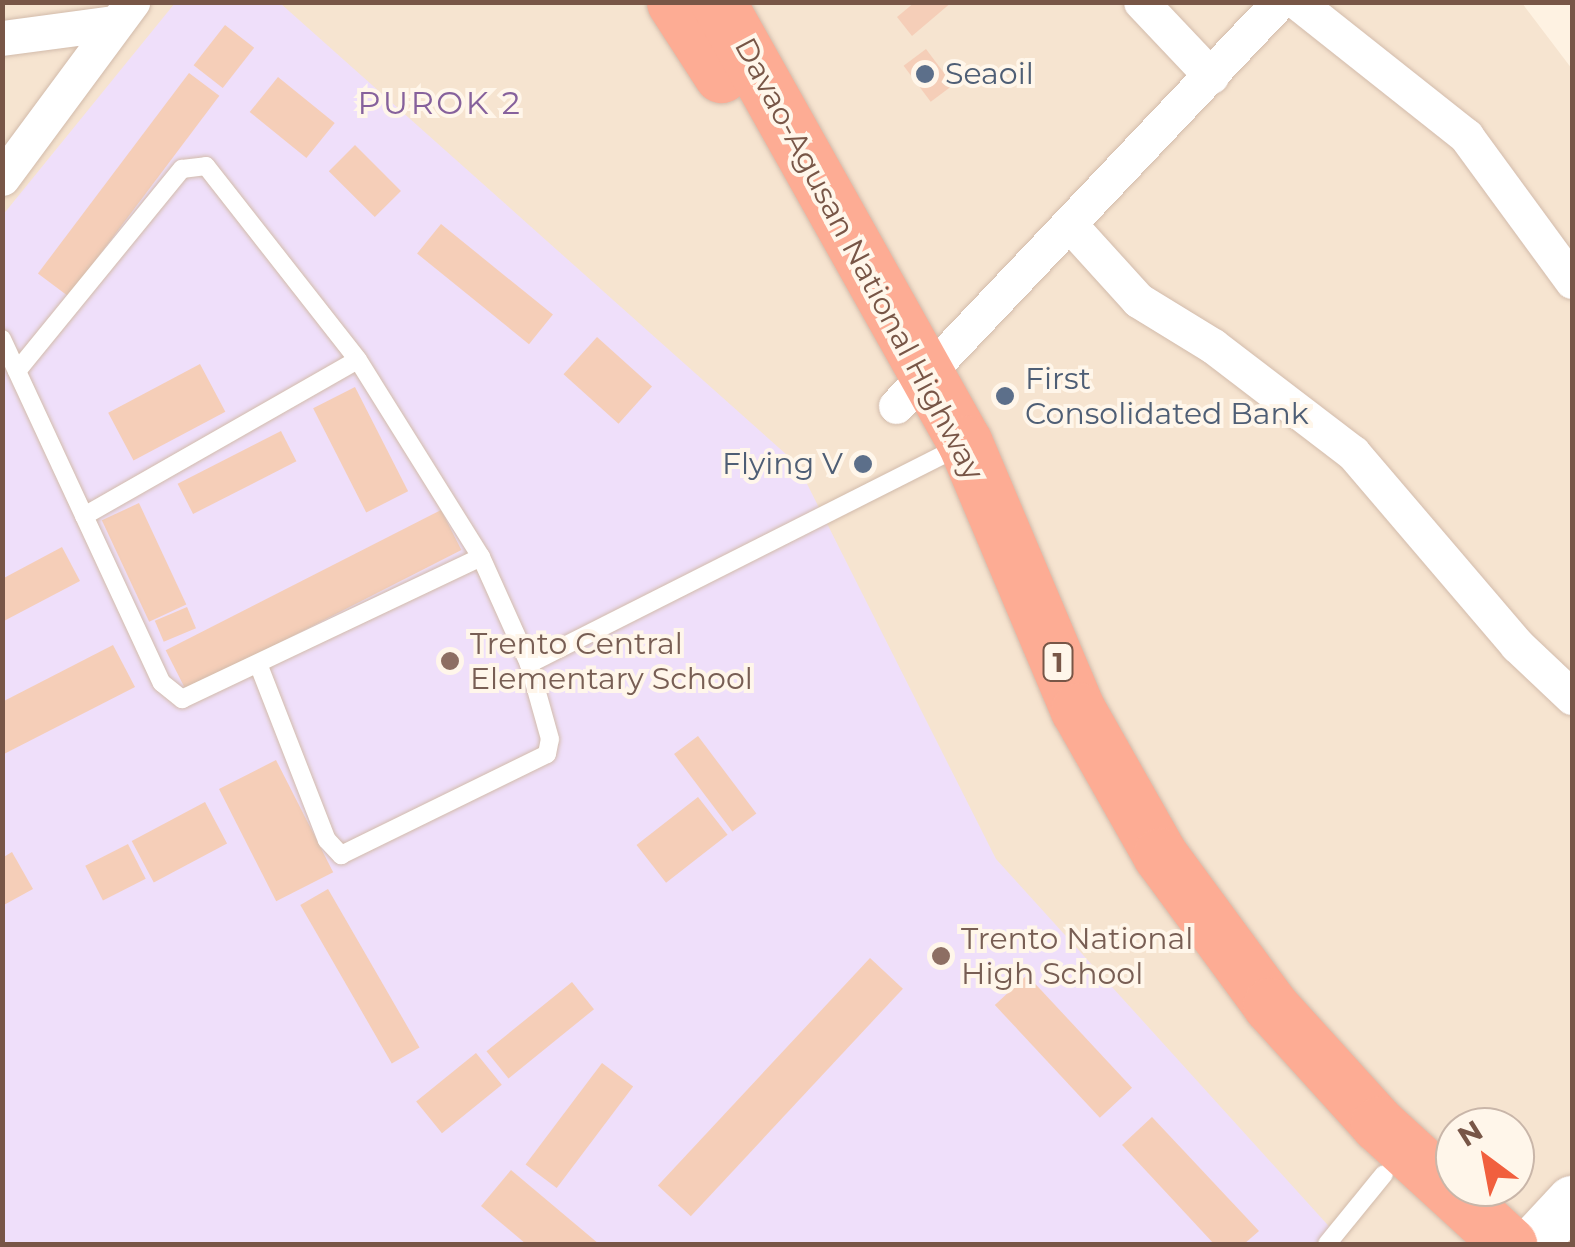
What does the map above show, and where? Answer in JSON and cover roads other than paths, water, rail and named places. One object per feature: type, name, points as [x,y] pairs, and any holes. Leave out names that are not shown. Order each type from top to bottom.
[{"type":"highway","name":"Davao-Agusan National Highway","points":[[704,8],[799,172],[909,393],[948,452],[1120,789],[1208,925],[1372,1148],[1464,1244]]},
{"type":"highway","name":"Davao-Agusan National Highway","points":[[1372,1148],[1509,1244]]},
{"type":"street","points":[[1141,2],[1212,76]]},
{"type":"street","points":[[909,393],[1279,2]]},
{"type":"street","points":[[1297,2],[1466,136],[1572,281]]},
{"type":"street","points":[[2,38],[123,13]]},
{"type":"street","points":[[2,178],[123,13]]},
{"type":"street","points":[[1071,226],[1138,300],[1353,453],[1517,644],[1572,697]]},
{"type":"street","points":[[1532,1244],[1572,1201]]},
{"type":"lane","points":[[17,371],[182,169],[196,162],[358,360],[481,557],[529,664],[550,740],[547,754],[341,855],[327,840],[259,666]]},
{"type":"lane","points":[[2,339],[172,694],[194,698],[481,557]]},
{"type":"lane","points":[[84,516],[358,360]]},
{"type":"lane","points":[[529,664],[948,452]]},
{"type":"lane","points":[[1327,1244],[1372,1148]]},
{"type":"place","name":"Seaoil","points":[[925,74]]},
{"type":"place","name":"First Consolidated Bank","points":[[1005,396]]},
{"type":"place","name":"Flying V","points":[[863,464]]},
{"type":"place","name":"Trento Central Elementary School","points":[[450,661]]},
{"type":"place","name":"Trento National High School","points":[[941,956]]},
{"type":"district","name":"PUROK 2","points":[[440,103]]}]
